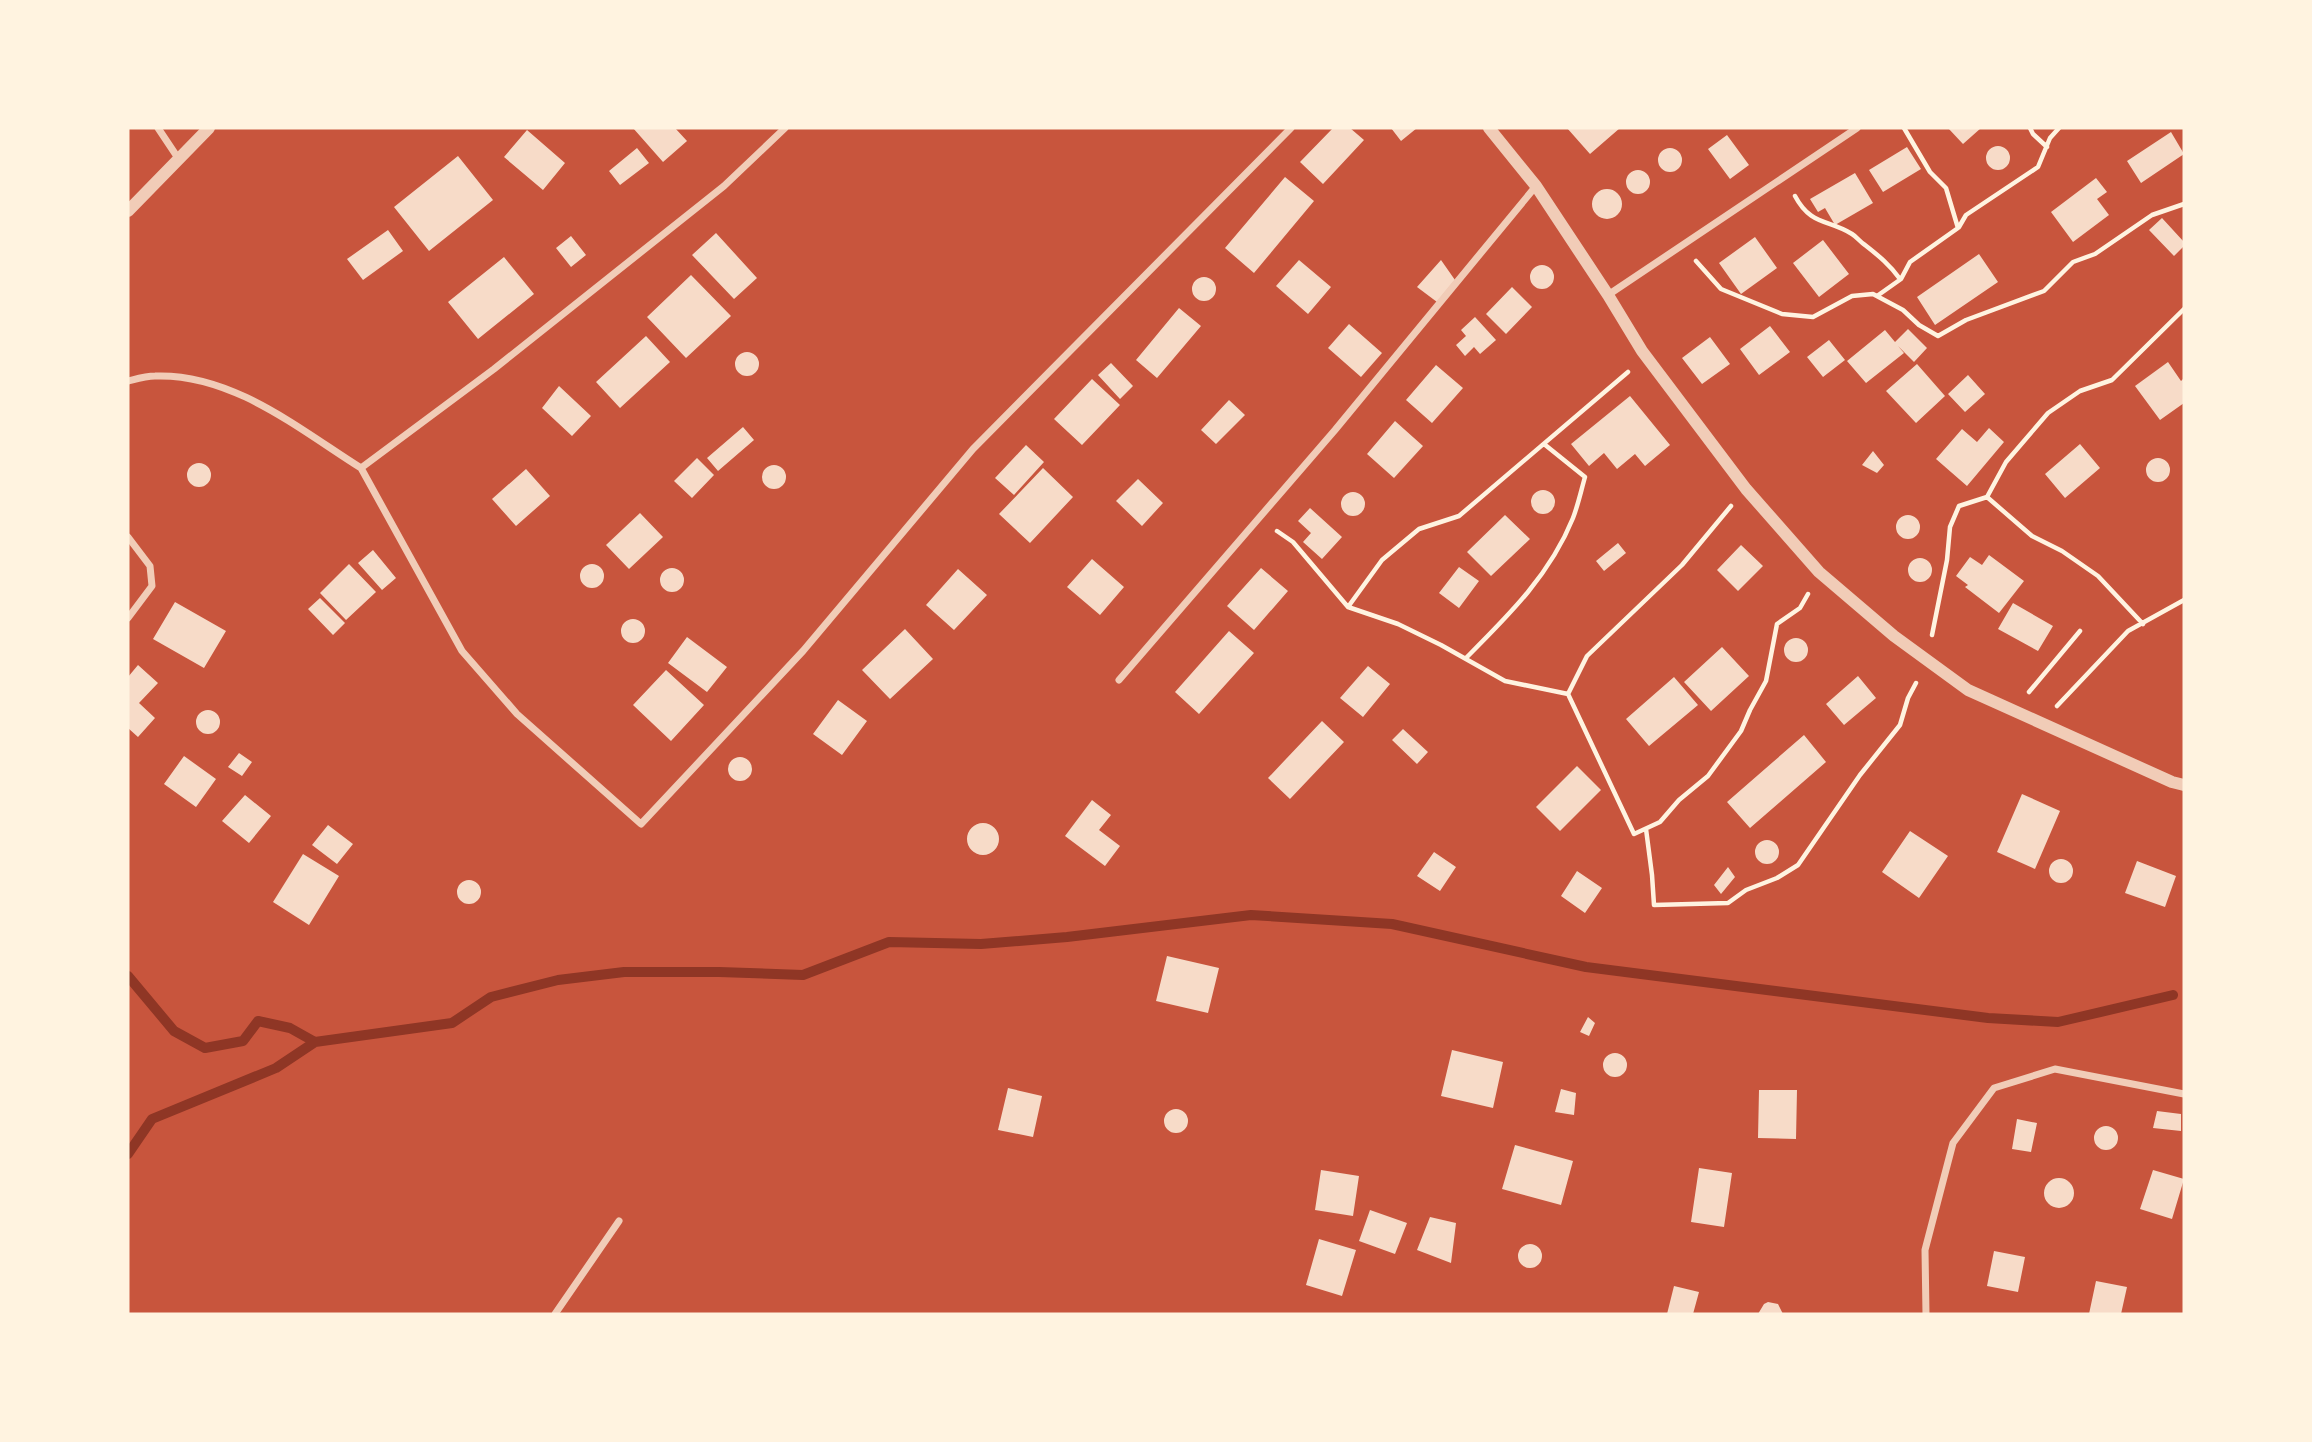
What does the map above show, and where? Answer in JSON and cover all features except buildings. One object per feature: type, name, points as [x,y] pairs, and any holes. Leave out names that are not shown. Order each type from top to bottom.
[{"type":"street","points":[[158,128],[178,158]]},
{"type":"street","points":[[128,211],[209,128]]},
{"type":"street","points":[[360,468],[494,369],[724,186],[785,128]]},
{"type":"street","points":[[128,381],[153,376],[180,377],[228,388],[274,412],[360,468],[462,651],[517,714],[641,824],[803,651],[973,449],[1291,128]]},
{"type":"street","points":[[1489,128],[1536,186],[1642,351],[1746,489],[1819,572],[1861,610],[1968,690],[2184,785]]},
{"type":"street","points":[[1608,295],[1857,128]]},
{"type":"street","points":[[1119,680],[1258,519],[1536,186]]},
{"type":"street","points":[[128,537],[150,566],[152,586],[128,618]]},
{"type":"street","points":[[1926,1314],[1925,1250],[1953,1143],[1994,1088],[2055,1069],[2184,1094]]},
{"type":"street","points":[[555,1314],[619,1221]]},
{"type":"path","points":[[1904,128],[1930,172],[1945,188],[1958,228]]},
{"type":"path","points":[[2030,128],[2047,147]]},
{"type":"path","points":[[1877,296],[1900,279],[1910,262],[1958,228],[1966,215],[2038,167],[2050,138],[2059,128]]},
{"type":"path","points":[[1785,176],[1801,207],[1815,220],[1835,225],[1855,236],[1877,253],[1900,279]]},
{"type":"path","points":[[1682,245],[1721,289],[1782,314],[1814,317],[1852,296],[1873,293],[1903,310],[1919,325],[1938,336],[1966,320],[2044,291],[2073,262],[2095,254],[2152,215],[2184,204]]},
{"type":"path","points":[[1646,828],[1654,905],[1728,903],[1746,890],[1777,878],[1798,864],[1860,775],[1900,725],[1908,698],[1927,660],[1947,560],[1950,527],[1959,506],[1987,497],[2006,462],[2048,413],[2080,391],[2112,380],[2184,309]]},
{"type":"path","points":[[1348,607],[1382,560],[1419,529],[1459,516],[1626,376],[1642,351]]},
{"type":"path","points":[[1466,658],[1515,609],[1549,565],[1573,517],[1585,477],[1544,444]]},
{"type":"path","points":[[1568,694],[1587,656],[1682,565],[1746,489]]},
{"type":"path","points":[[1987,497],[2032,536],[2062,551],[2098,576],[2143,624]]},
{"type":"path","points":[[1258,519],[1293,542],[1348,607],[1398,624],[1466,658],[1504,681],[1568,694]]},
{"type":"path","points":[[1568,694],[1634,834],[1660,822],[1679,800],[1708,776],[1741,731],[1766,681],[1777,624],[1800,608],[1819,572]]},
{"type":"path","points":[[2042,724],[2128,631],[2184,600]]},
{"type":"path","points":[[2011,710],[2080,631]]},
{"type":"waterway","points":[[128,1154],[152,1119],[276,1068],[315,1042],[452,1023],[491,997],[558,980],[624,972],[803,975],[889,942],[981,944],[1067,937],[1251,915],[1392,924],[1586,967],[1988,1018],[2058,1022],[2173,995]]},
{"type":"waterway","points":[[128,976],[174,1031],[205,1048],[243,1041],[258,1021],[290,1028],[315,1042]]}]
